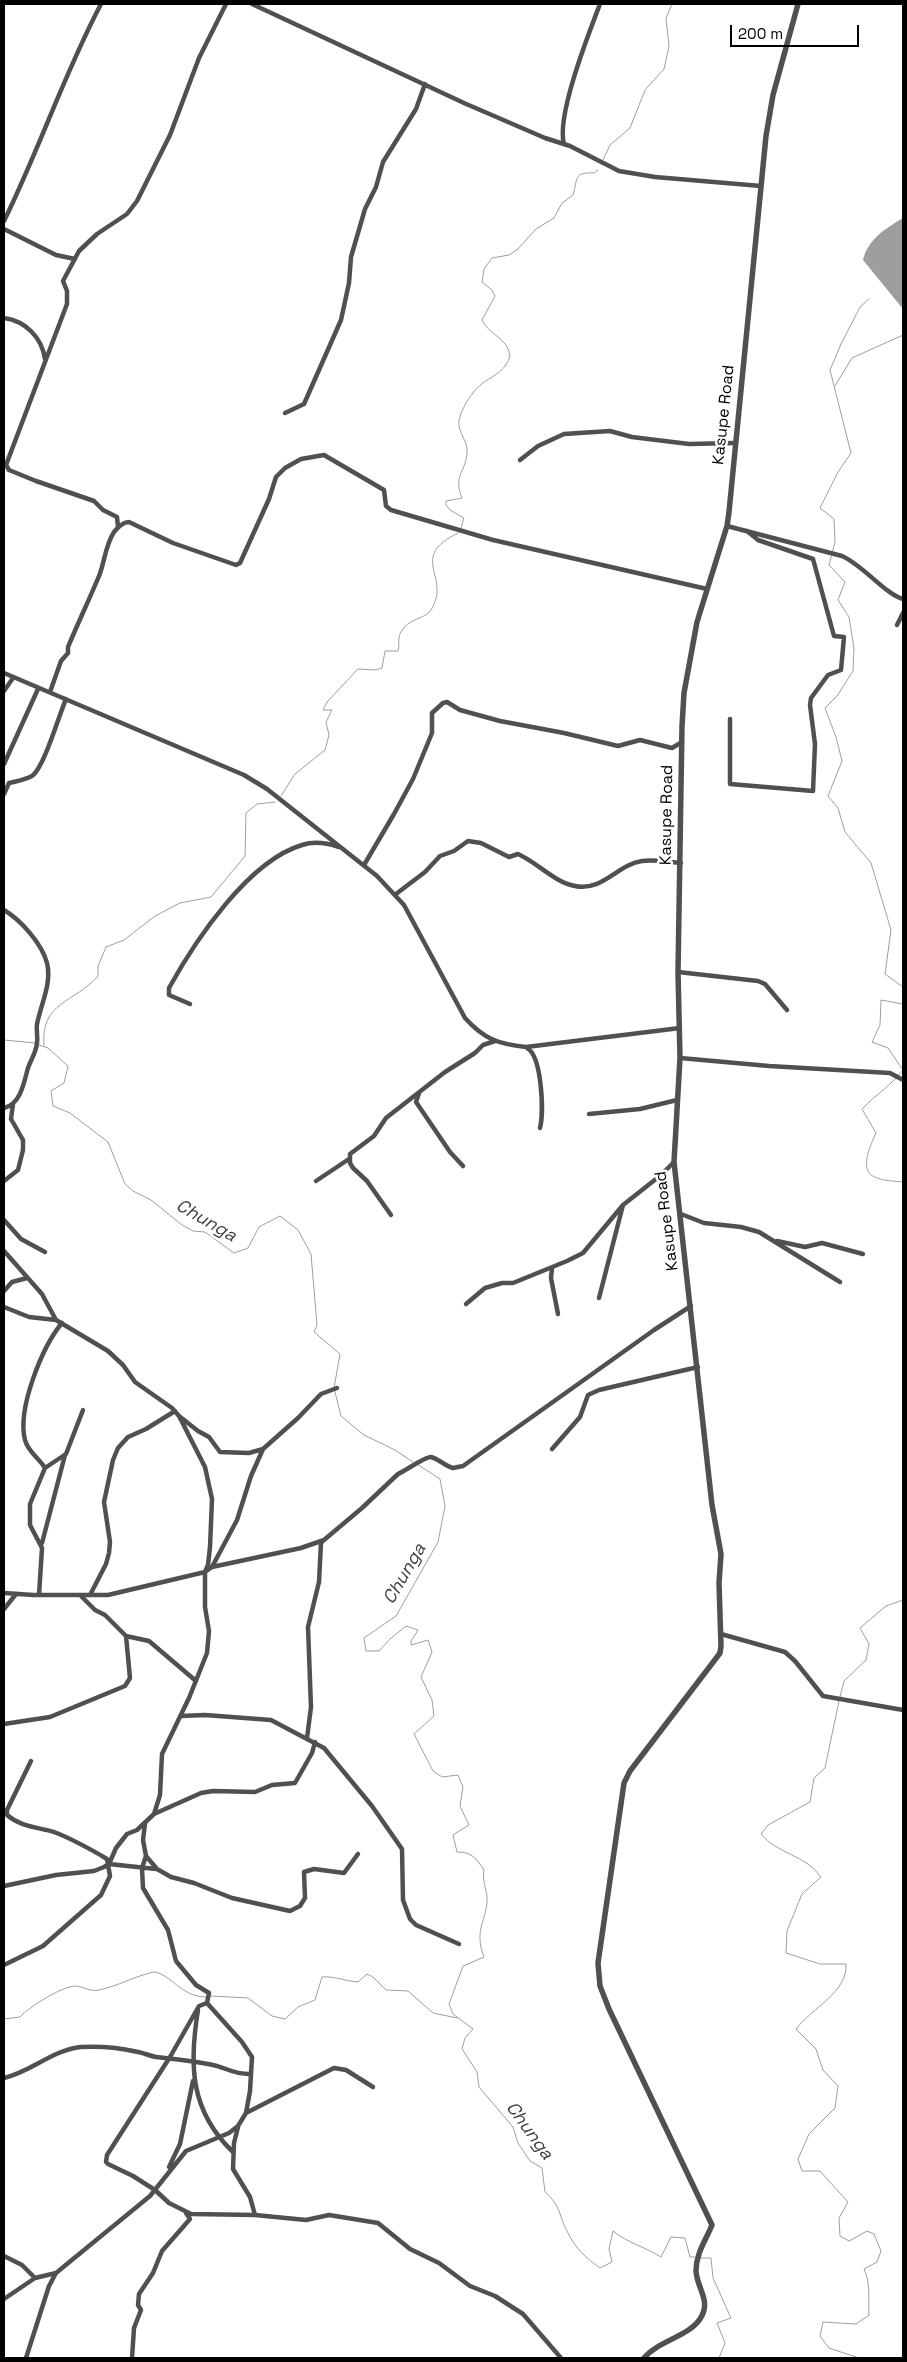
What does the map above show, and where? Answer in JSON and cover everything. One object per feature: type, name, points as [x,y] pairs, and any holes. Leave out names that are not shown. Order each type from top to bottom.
[{"type":"street","points":[[4,221],[17,198],[33,153],[101,4]]},
{"type":"street","points":[[50,692],[61,661],[68,654],[71,640],[90,600],[100,573],[105,548],[119,524],[117,517],[106,512],[94,501],[29,478],[5,467],[67,304],[67,291],[64,281],[84,246],[97,234],[127,214],[136,201],[170,135],[199,58],[226,4]]},
{"type":"street","points":[[252,4],[545,138],[564,144],[606,166],[626,173],[762,186]]},
{"type":"street","points":[[564,144],[563,120],[580,60],[600,4]]},
{"type":"street","name":"Kasupe Road","points":[[644,2358],[657,2347],[695,2325],[701,2318],[705,2297],[696,2272],[704,2238],[712,2225],[609,2009],[600,1986],[598,1963],[624,1783],[630,1771],[720,1653],[719,1583],[721,1554],[712,1505],[674,1162],[674,1127],[680,1058],[678,972],[684,693],[697,622],[727,526],[766,136],[774,95],[798,4]]},
{"type":"street","points":[[285,413],[304,404],[338,327],[349,283],[351,256],[361,220],[376,188],[383,162],[416,109],[425,84]]},
{"type":"street","points":[[4,229],[56,255],[75,260]]},
{"type":"street","points":[[4,318],[19,321],[38,339],[43,347],[45,360]]},
{"type":"street","points":[[520,460],[538,446],[558,435],[564,434],[610,432],[632,437],[689,444],[735,442]]},
{"type":"street","points":[[117,528],[125,522],[129,522],[173,543],[236,566],[240,563],[279,473],[300,459],[322,455],[384,490],[386,506],[392,510],[493,540],[706,589]]},
{"type":"street","points":[[727,526],[842,556],[855,562],[889,592],[903,599]]},
{"type":"street","points":[[730,719],[730,784],[813,791],[815,744],[810,705],[811,698],[828,675],[841,670],[844,636],[834,636],[813,559],[758,540],[748,531]]},
{"type":"street","points":[[897,625],[903,613]]},
{"type":"street","points":[[4,673],[244,775],[282,799],[364,865],[396,894],[404,905],[465,1018],[479,1033],[506,1045],[526,1047],[680,1028]]},
{"type":"street","points":[[4,691],[13,678]]},
{"type":"street","points":[[4,764],[38,689]]},
{"type":"street","points":[[4,794],[6,784],[30,777],[36,772],[46,755],[66,699]]},
{"type":"street","points":[[364,865],[413,779],[432,733],[432,714],[443,703],[447,702],[460,710],[500,722],[564,733],[618,746],[640,740],[672,748],[682,742]]},
{"type":"street","points":[[396,894],[425,872],[440,856],[454,852],[468,841],[481,843],[509,857],[518,854],[559,879],[578,887],[590,886],[607,880],[627,866],[642,861],[680,864]]},
{"type":"street","points":[[190,1004],[169,995],[169,988],[195,943],[254,874],[283,854],[303,845],[328,844],[343,848]]},
{"type":"street","points":[[4,910],[15,917],[42,950],[47,965],[47,986],[37,1026],[37,1042],[34,1057],[28,1066],[26,1079],[13,1104],[12,1119],[23,1140],[23,1150],[18,1170],[4,1181]]},
{"type":"street","points":[[678,972],[758,981],[765,984],[787,1010]]},
{"type":"street","points":[[316,1181],[349,1158],[350,1154],[374,1136],[386,1118],[419,1092],[475,1053],[483,1045],[496,1041]]},
{"type":"street","points":[[526,1047],[533,1052],[536,1059],[542,1104],[540,1128]]},
{"type":"street","points":[[680,1058],[769,1066],[890,1073],[903,1080]]},
{"type":"street","points":[[419,1092],[416,1102],[450,1152],[463,1166]]},
{"type":"street","points":[[589,1114],[640,1109],[677,1100]]},
{"type":"street","points":[[4,1108],[13,1104]]},
{"type":"street","points":[[349,1158],[353,1168],[367,1181],[391,1215]]},
{"type":"street","points":[[466,1304],[485,1288],[502,1282],[513,1283],[552,1268],[583,1252],[623,1205],[657,1179],[674,1162]]},
{"type":"street","points":[[599,1298],[623,1205]]},
{"type":"street","points":[[681,1214],[704,1223],[747,1228],[771,1239],[840,1282]]},
{"type":"street","points":[[4,1220],[21,1240],[45,1252]]},
{"type":"street","points":[[771,1239],[800,1247],[822,1243],[863,1254]]},
{"type":"street","points":[[4,1251],[42,1294],[56,1320]]},
{"type":"street","points":[[552,1268],[551,1278],[558,1314]]},
{"type":"street","points":[[4,1291],[12,1282],[27,1278]]},
{"type":"street","points":[[308,1738],[311,1707],[308,1627],[319,1582],[320,1543],[362,1508],[398,1474],[411,1469],[424,1458],[431,1457],[453,1468],[463,1466],[691,1306]]},
{"type":"street","points":[[4,1307],[29,1317],[56,1320],[116,1357],[135,1382],[175,1411],[179,1416],[205,1467],[210,1483],[213,1516],[208,1565],[204,1572],[205,1607],[209,1631],[207,1653],[181,1716],[162,1754],[160,1795],[154,1814]]},
{"type":"street","points":[[44,1468],[30,1451],[25,1439],[26,1407],[31,1385],[41,1357],[47,1349],[53,1334],[62,1323]]},
{"type":"street","points":[[552,1448],[580,1417],[588,1395],[599,1390],[698,1367]]},
{"type":"street","points":[[212,1567],[237,1520],[251,1476],[263,1449],[298,1418],[321,1394],[335,1389]]},
{"type":"street","points":[[39,1595],[41,1544],[64,1455],[83,1410]]},
{"type":"street","points":[[90,1596],[106,1564],[109,1553],[110,1542],[104,1502],[113,1460],[118,1448],[128,1437],[146,1429],[175,1411]]},
{"type":"street","points":[[179,1416],[209,1437],[220,1452],[249,1453],[263,1449]]},
{"type":"street","points":[[41,1544],[30,1525],[29,1509],[32,1497],[44,1468],[64,1455]]},
{"type":"street","points":[[4,1593],[81,1596],[108,1595],[204,1572],[212,1567],[301,1548],[324,1540]]},
{"type":"street","points":[[4,1609],[16,1594]]},
{"type":"street","points":[[81,1596],[95,1610],[105,1615],[126,1636],[149,1641],[196,1681]]},
{"type":"street","points":[[720,1634],[785,1652],[795,1661],[817,1692],[823,1696],[903,1710]]},
{"type":"street","points":[[4,1724],[50,1717],[125,1686],[130,1678],[126,1636]]},
{"type":"street","points":[[181,1716],[205,1715],[271,1720],[324,1748],[372,1806],[402,1849],[405,1887],[403,1900],[410,1919],[416,1925],[459,1944]]},
{"type":"street","points":[[109,1864],[116,1848],[127,1834],[137,1830],[154,1814],[201,1793],[214,1791],[255,1792],[272,1785],[295,1783],[312,1753],[315,1742]]},
{"type":"street","points":[[4,1965],[43,1946],[101,1895],[110,1876],[107,1859],[56,1833],[32,1828],[7,1815],[7,1810],[31,1761]]},
{"type":"street","points":[[145,1824],[143,1840],[146,1856],[156,1869]]},
{"type":"street","points":[[4,1886],[56,1875],[94,1871],[109,1864],[156,1869],[171,1877],[202,1885],[232,1898],[290,1911],[300,1906],[305,1898],[304,1872],[314,1869],[344,1873],[358,1854]]},
{"type":"street","points":[[146,1856],[142,1868],[143,1888],[168,1930],[173,1956],[196,1985],[208,1991],[207,2003]]},
{"type":"street","points":[[132,2358],[134,2328],[141,2310],[138,2305],[139,2294],[153,2273],[162,2251],[190,2219],[186,2213],[169,2203],[155,2190],[132,2176],[111,2167],[106,2162],[106,2158],[170,2057],[199,2006],[207,2003]]},
{"type":"street","points":[[26,2358],[49,2286],[56,2273],[150,2196],[186,2151],[229,2133],[238,2126],[246,2113],[250,2091],[249,2074],[252,2057],[207,2003]]},
{"type":"street","points":[[199,2006],[193,2043],[194,2077],[202,2107],[218,2137],[234,2152]]},
{"type":"street","points":[[4,2078],[40,2060],[81,2047],[139,2052],[155,2057],[170,2057],[217,2066],[233,2073],[249,2074]]},
{"type":"street","points":[[246,2113],[334,2068],[357,2076],[372,2087]]},
{"type":"street","points":[[166,2176],[180,2144],[194,2077]]},
{"type":"street","points":[[238,2126],[233,2169],[250,2197],[255,2215]]},
{"type":"street","points":[[186,2213],[255,2215],[306,2220],[329,2215],[378,2224],[410,2249],[439,2263],[470,2286],[495,2296],[523,2314],[561,2358]]},
{"type":"street","points":[[4,2256],[22,2264],[35,2278]]},
{"type":"street","points":[[4,2299],[35,2278],[56,2273]]},
{"type":"shaded area","points":[[903,218],[903,309],[863,260],[873,240]]},
{"type":"waterway","points":[[603,160],[610,145],[630,128],[645,90],[664,69],[669,46],[666,18],[672,4]]},
{"type":"waterway","points":[[461,528],[464,518],[450,510],[446,505],[446,501],[462,498],[459,479],[466,460],[467,449],[459,420],[465,404],[472,394],[480,385],[503,369],[510,356],[506,345],[482,320],[495,296],[492,290],[482,282],[484,269],[492,258],[509,255],[518,249],[536,229],[554,218],[562,203],[573,195],[579,175],[594,173],[598,170]]},
{"type":"waterway","points":[[869,299],[860,307],[830,370],[851,453],[838,472],[820,508],[834,519],[835,542],[829,565],[845,582],[838,600],[849,617],[854,648],[853,671],[837,696],[825,708],[836,737],[842,761],[828,796],[838,808],[845,832],[871,863],[891,930],[885,974],[903,987]]},
{"type":"waterway","points":[[835,386],[852,358],[903,335]]},
{"type":"waterway","points":[[281,796],[295,774],[325,750],[329,735],[326,722],[332,710],[323,710],[327,702],[358,669],[375,670],[382,668],[385,651],[398,651],[399,637],[404,627],[429,613],[436,598],[437,587],[433,568],[435,551],[443,542],[458,533]]},
{"type":"waterway","points":[[44,1046],[44,1031],[53,1011],[89,985],[98,976],[98,966],[106,947],[124,940],[155,916],[180,903],[211,897],[245,856],[246,813],[257,804],[275,802]]},
{"type":"waterway","points":[[903,1004],[881,1000],[880,1025],[872,1042],[888,1048],[903,1070],[862,1109],[876,1133],[867,1157],[867,1169],[870,1174],[878,1178],[903,1182]]},
{"type":"waterway","name":"Chunga","points":[[4,1040],[35,1043]]},
{"type":"waterway","name":"Chunga","points":[[39,1045],[48,1048],[68,1066],[64,1083],[51,1091],[53,1106],[70,1113],[108,1142],[125,1184],[133,1191],[151,1200],[182,1225],[193,1231],[205,1232],[234,1253],[248,1248],[259,1227],[280,1216],[298,1230],[311,1254],[317,1325],[314,1332],[340,1354],[334,1388],[341,1416],[364,1435],[395,1450],[413,1462]]},
{"type":"waterway","name":"Chunga","points":[[417,1464],[440,1479],[445,1506],[438,1542],[396,1616],[364,1638],[366,1651],[379,1651],[406,1626],[418,1630],[411,1641],[411,1645],[428,1640],[432,1652],[421,1677],[432,1700],[434,1716],[414,1734],[433,1771],[442,1777],[458,1775],[463,1787],[460,1806],[469,1825],[453,1835],[457,1852],[473,1856],[484,1870],[483,1877],[487,1905],[480,1931],[484,1957],[463,1966],[449,2004],[453,2014],[473,2029],[465,2038],[462,2049],[477,2072],[479,2087],[513,2127],[518,2143],[530,2161],[542,2168],[545,2192],[557,2207],[571,2238],[586,2257],[600,2268],[612,2262],[609,2249],[613,2231],[661,2257],[671,2237],[685,2238],[690,2257],[695,2257]]},
{"type":"waterway","points":[[840,1697],[844,1681],[866,1660],[869,1644],[860,1628],[886,1606],[903,1600]]},
{"type":"waterway","points":[[839,1701],[825,1768],[814,1778],[810,1802],[768,1825],[761,1834],[775,1846],[808,1864],[821,1877],[802,1894],[787,1931],[786,1953],[820,1964],[846,1964],[845,1974],[835,1991],[796,2029],[816,2049],[823,2070],[838,2086],[835,2108],[809,2134],[798,2159],[802,2171],[820,2171],[848,2202],[839,2218],[840,2236],[849,2241],[867,2231],[874,2234],[881,2251],[877,2262],[864,2269],[868,2286],[869,2315],[856,2324],[823,2322],[820,2336],[829,2348],[859,2358]]},
{"type":"waterway","points":[[4,2019],[20,2017],[46,1998],[63,1989],[76,1986],[90,1990],[99,1990],[154,1972],[166,1977],[191,1994],[207,1997]]},
{"type":"waterway","points":[[211,1996],[248,1998],[272,2016],[285,2019],[298,2007],[315,2000],[322,1977],[358,1982],[367,1974],[373,1977],[386,1990],[408,1991],[433,2013],[457,2018]]},
{"type":"waterway","name":"Chunga","points":[[701,2258],[711,2258],[713,2278],[731,2318],[717,2323],[725,2343],[719,2358]]}]
